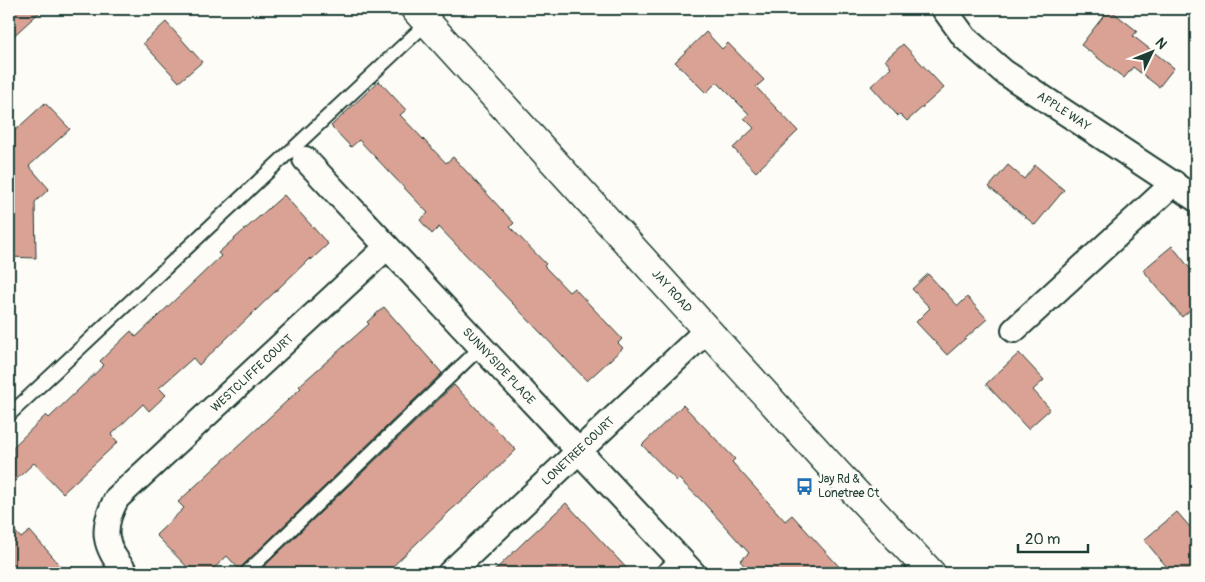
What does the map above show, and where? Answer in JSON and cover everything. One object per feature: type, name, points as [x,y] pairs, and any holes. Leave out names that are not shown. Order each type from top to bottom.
[{"type":"street","name":"APPLE WAY","points":[[944,9],[965,38],[1004,72],[1196,199]]},
{"type":"street","name":"JAY ROAD","points":[[421,16],[931,573]]},
{"type":"street","name":"SUNNYSIDE PLACE","points":[[306,159],[482,346],[578,452],[678,568]]},
{"type":"street","points":[[1014,330],[1174,183]]},
{"type":"street","name":"WESTCLIFFE COURT","points":[[126,573],[112,555],[106,542],[108,514],[117,498],[387,247]]},
{"type":"street","name":"LONETREE COURT","points":[[450,573],[707,330]]},
{"type":"lane","points":[[9,416],[421,16]]},
{"type":"lane","points":[[246,573],[482,346]]},
{"type":"building","points":[[9,9],[43,9],[9,40]]},
{"type":"building","points":[[1109,9],[1137,31],[1133,36],[1174,68],[1159,87],[1133,67],[1124,78],[1081,45]]},
{"type":"building","points":[[166,22],[202,62],[179,82],[143,43]]},
{"type":"building","points":[[706,32],[722,49],[728,43],[764,80],[756,87],[798,131],[756,172],[733,148],[754,128],[744,118],[749,114],[717,82],[706,93],[675,62]]},
{"type":"building","points":[[903,44],[944,88],[907,121],[900,114],[898,116],[871,86],[891,67],[885,60]]},
{"type":"building","points":[[379,81],[406,110],[400,115],[446,163],[453,157],[514,223],[510,227],[546,264],[544,266],[569,292],[574,288],[622,339],[618,343],[623,348],[587,381],[439,227],[432,234],[420,220],[428,213],[359,140],[351,147],[331,126]]},
{"type":"building","points":[[45,103],[70,129],[29,166],[49,189],[35,202],[36,258],[9,257],[9,136]]},
{"type":"building","points":[[1008,165],[1024,179],[1035,165],[1064,190],[1035,225],[989,187]]},
{"type":"building","points":[[284,195],[328,244],[311,260],[310,258],[199,365],[193,358],[159,388],[166,395],[149,411],[143,404],[111,435],[118,442],[63,493],[34,463],[9,486],[9,451],[46,415],[49,418],[104,365],[100,361],[131,331],[136,337],[221,256],[218,253]]},
{"type":"building","points":[[1172,246],[1196,276],[1196,305],[1182,317],[1143,270]]},
{"type":"building","points":[[928,274],[958,306],[967,297],[987,319],[947,355],[916,322],[930,308],[912,289]]},
{"type":"building","points":[[384,307],[442,373],[239,569],[227,556],[209,573],[193,573],[156,535],[184,508],[178,502],[301,388],[299,386],[369,324],[367,322]]},
{"type":"building","points":[[1019,353],[1044,380],[1033,390],[1050,409],[1028,429],[986,384]]},
{"type":"building","points":[[454,385],[516,450],[476,489],[451,510],[386,573],[257,573]]},
{"type":"building","points":[[683,405],[735,459],[732,462],[785,521],[792,515],[845,573],[751,573],[740,561],[749,553],[702,501],[679,479],[677,481],[642,445]]},
{"type":"building","points":[[566,503],[631,573],[492,573],[526,540]]},
{"type":"building","points":[[1177,512],[1196,534],[1196,573],[1172,573],[1144,540]]},
{"type":"building","points":[[9,525],[21,538],[30,531],[67,573],[9,573]]},
{"type":"place","name":"Jay Rd & Lonetree Ct","points":[[804,486]]}]
